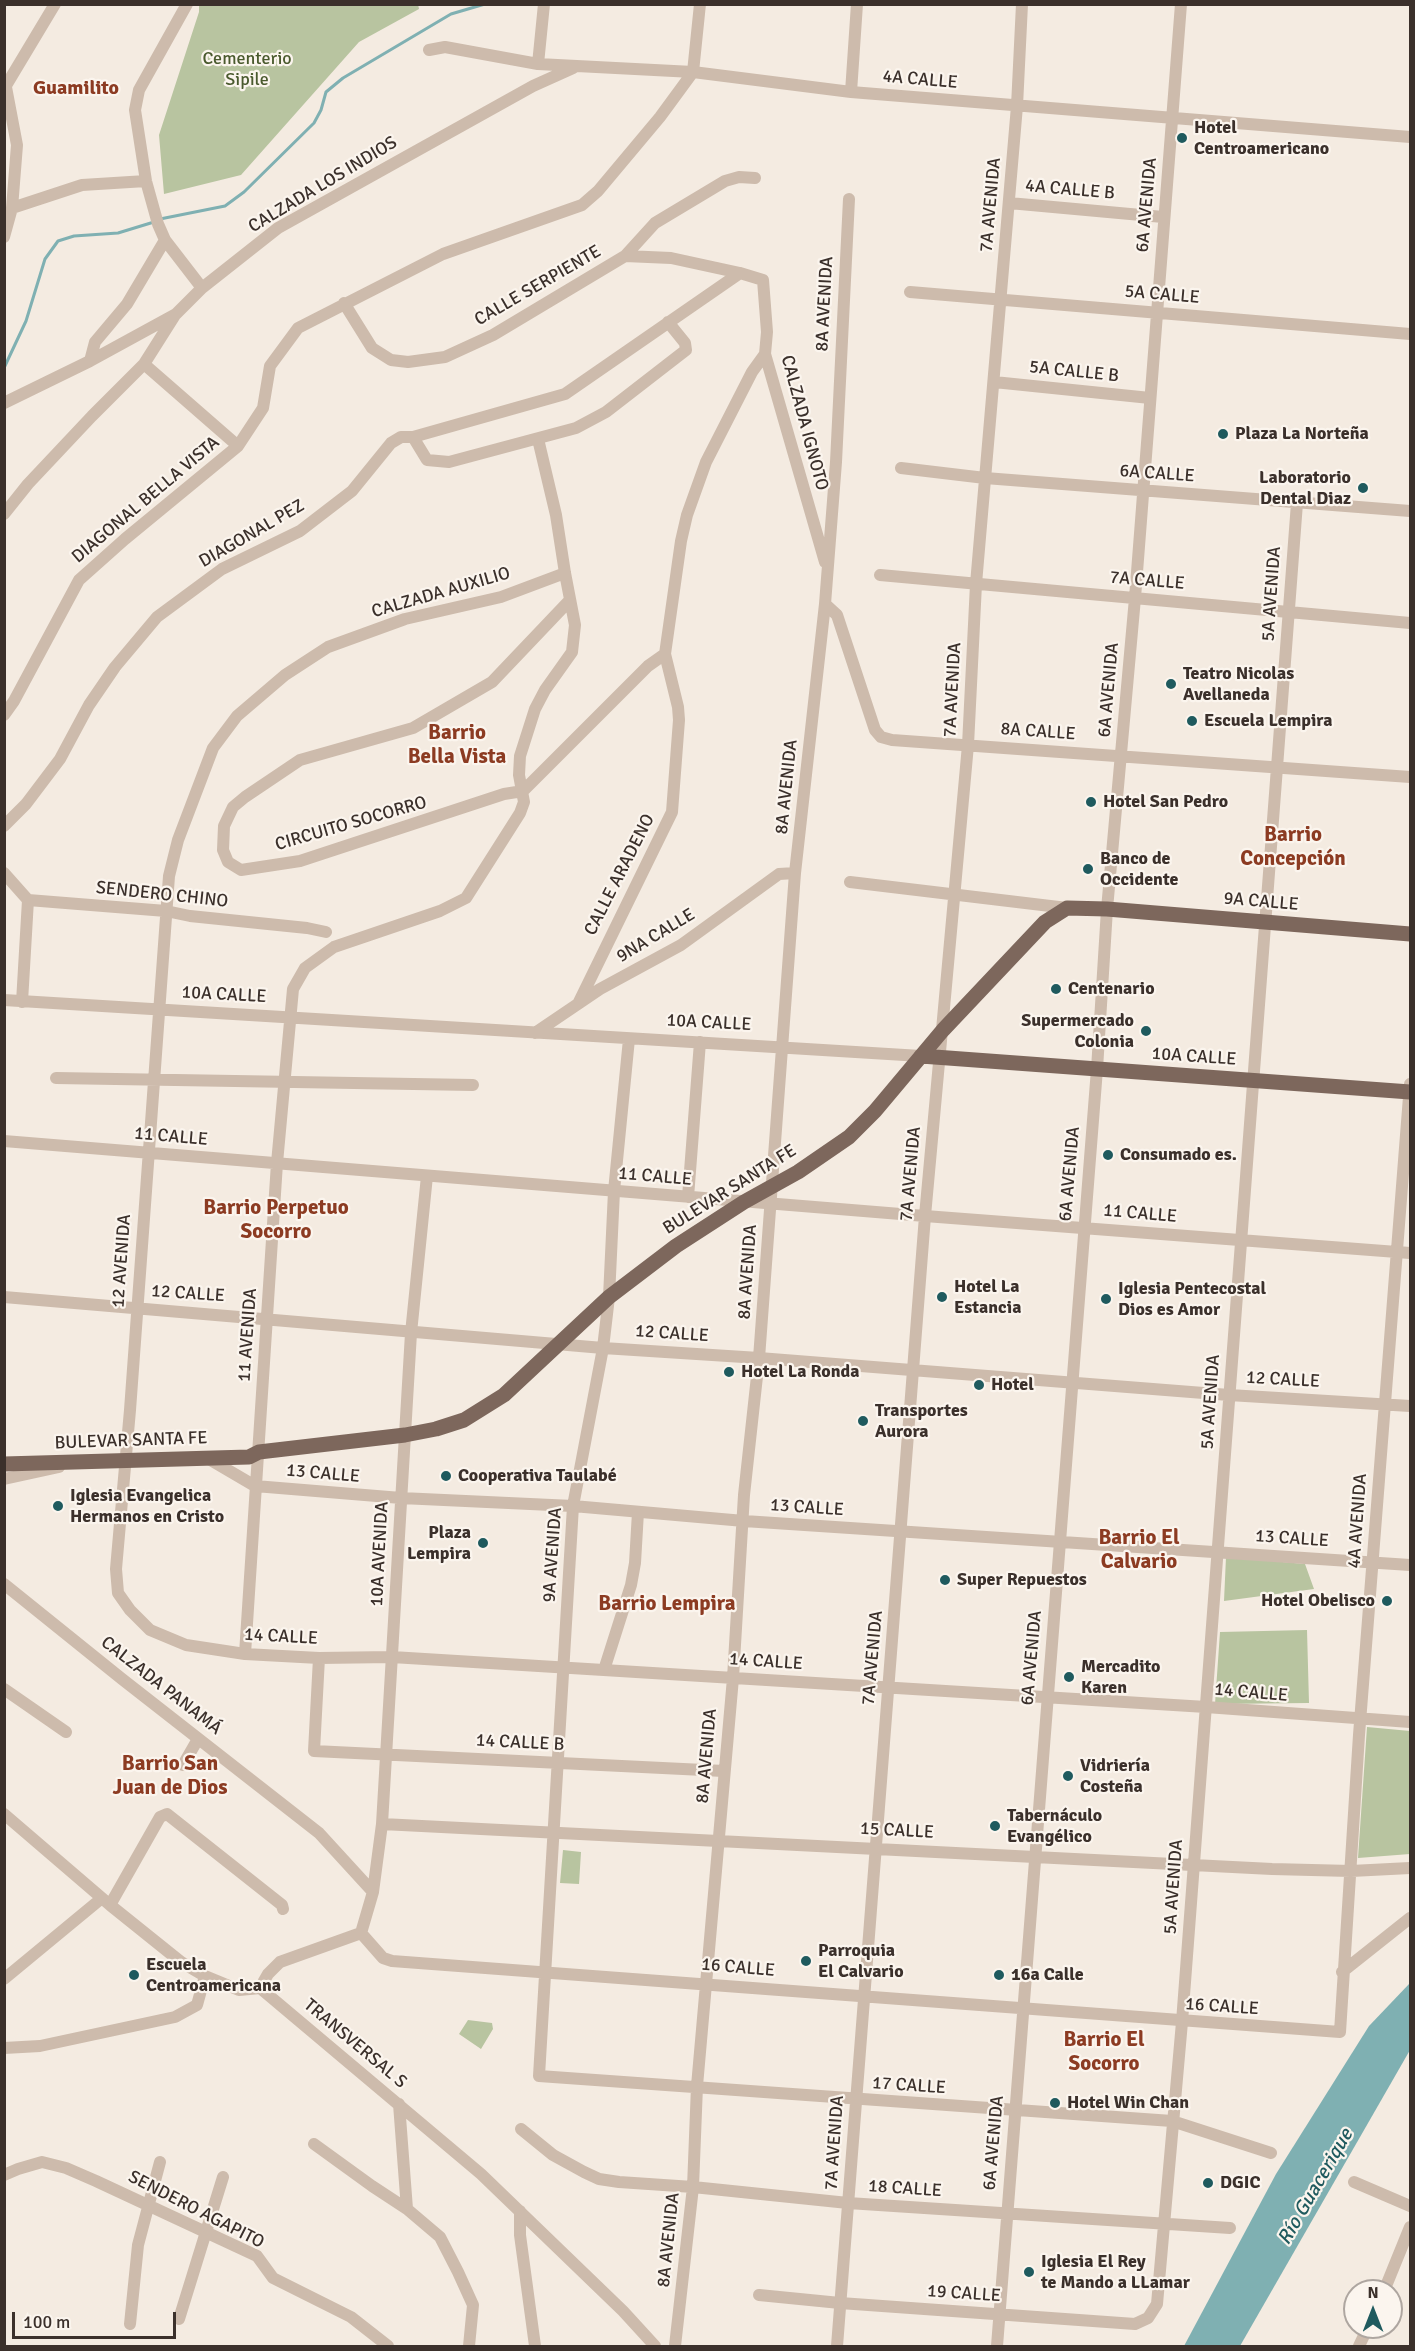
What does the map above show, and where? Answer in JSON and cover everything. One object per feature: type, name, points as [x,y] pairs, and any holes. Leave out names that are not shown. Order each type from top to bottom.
[{"type":"main road","points":[[1067,908],[1107,909]]},
{"type":"main road","name":"BULEVAR SANTA FE","points":[[4,1454],[209,1459],[249,1456],[259,1452],[405,1435],[436,1430],[464,1420],[504,1395],[609,1297],[676,1246],[744,1202],[798,1172],[849,1137],[875,1111],[943,1030],[1044,922],[1067,908]]},
{"type":"main road","name":"9A CALLE","points":[[1107,909],[1410,934]]},
{"type":"main road","name":"10A CALLE","points":[[921,1056],[1410,1092]]},
{"type":"main road","name":"BULEVAR SANTA FE","points":[[4,1464],[91,1462],[126,1457],[248,1449],[259,1452]]},
{"type":"street","points":[[4,237],[12,208],[17,145],[5,88],[55,4]]},
{"type":"street","points":[[186,4],[186,9],[153,62],[139,90],[135,110],[146,181],[156,217],[165,240],[202,288]]},
{"type":"street","points":[[538,64],[544,4]]},
{"type":"street","points":[[693,72],[700,4]]},
{"type":"street","points":[[850,93],[857,4]]},
{"type":"street","name":"7A AVENIDA","points":[[837,2346],[925,1216],[968,746],[976,584],[1010,203],[1022,4]]},
{"type":"street","name":"6A AVENIDA","points":[[997,2346],[1097,1069],[1107,909],[1135,598],[1181,4]]},
{"type":"street","name":"4A CALLE","points":[[429,50],[454,48],[538,64],[693,72],[850,93],[1410,136]]},
{"type":"street","name":"CALZADA LOS INDIOS","points":[[4,403],[90,361],[176,314],[202,288],[278,228],[533,86],[577,66]]},
{"type":"street","name":"DIAGONAL BELLA VISTA","points":[[4,715],[14,701],[78,580],[238,446],[263,408],[270,366],[280,349],[298,328],[443,254],[582,205],[598,191],[653,125],[693,72]]},
{"type":"street","name":"CALLE SERPIENTE","points":[[344,303],[372,348],[391,360],[408,362],[446,357],[493,335],[625,256],[655,223],[725,181],[739,177],[755,178]]},
{"type":"street","points":[[12,208],[82,185],[146,181]]},
{"type":"street","name":"8A AVENIDA","points":[[675,2346],[693,2187],[698,2086],[733,1678],[744,1495],[759,1358],[784,1046],[795,873],[828,569],[836,462],[849,199]]},
{"type":"street","name":"4A CALLE B","points":[[1010,203],[1163,217]]},
{"type":"street","points":[[90,361],[95,342],[127,304],[165,240]]},
{"type":"street","name":"CALZADA IGNOTO","points":[[625,256],[670,258],[763,280],[767,332],[765,354],[828,569]]},
{"type":"street","name":"DIAGONAL PEZ","points":[[4,826],[26,804],[60,759],[89,705],[115,667],[157,617],[222,569],[300,531],[352,491],[391,443],[401,437],[413,437],[564,394],[740,273]]},
{"type":"street","name":"5A CALLE","points":[[910,292],[1410,334]]},
{"type":"street","points":[[4,514],[28,484],[144,364],[176,314]]},
{"type":"street","points":[[413,437],[427,460],[449,462],[576,428],[606,412],[686,350],[685,343],[668,322]]},
{"type":"street","points":[[524,791],[648,666],[665,654],[681,541],[693,496],[706,462],[728,418],[752,372],[765,354]]},
{"type":"street","points":[[144,364],[238,446]]},
{"type":"street","name":"5A CALLE B","points":[[994,382],[1150,398]]},
{"type":"street","points":[[524,791],[519,765],[530,723],[545,690],[572,652],[575,625],[556,515],[538,439]]},
{"type":"street","name":"6A CALLE","points":[[901,468],[985,478],[1410,511]]},
{"type":"street","name":"5A AVENIDA","points":[[1157,2304],[1182,2022],[1297,502]]},
{"type":"street","name":"CALZADA AUXILIO","points":[[166,911],[168,876],[177,840],[213,748],[237,716],[285,675],[328,647],[405,619],[501,597],[565,573]]},
{"type":"street","name":"7A CALLE","points":[[880,574],[1410,622]]},
{"type":"street","name":"CIRCUITO SOCORRO","points":[[524,791],[504,794],[446,815],[300,861],[242,870],[228,862],[223,850],[224,826],[233,807],[246,797],[300,760],[413,728],[473,694],[492,682],[509,666],[530,640],[570,600]]},
{"type":"street","name":"8A CALLE","points":[[825,604],[837,615],[875,730],[881,737],[892,740],[968,746],[1410,777]]},
{"type":"street","name":"CALLE ARADENO","points":[[579,1002],[672,812],[679,720],[665,654]]},
{"type":"street","points":[[4,692],[14,701]]},
{"type":"street","name":"11 AVENIDA","points":[[245,1654],[277,1163],[293,988],[305,968],[334,947],[440,912],[466,898],[520,813],[524,802],[524,791]]},
{"type":"street","points":[[4,873],[28,900],[22,1002]]},
{"type":"street","name":"9NA CALLE","points":[[535,1034],[579,1002],[681,945],[779,874],[795,873]]},
{"type":"street","points":[[850,882],[1067,908]]},
{"type":"street","name":"SENDERO CHINO","points":[[28,900],[166,911],[190,916],[326,932]]},
{"type":"street","name":"12 AVENIDA","points":[[130,1610],[118,1593],[116,1578],[166,911]]},
{"type":"street","name":"10A CALLE","points":[[4,1000],[921,1056]]},
{"type":"street","name":"9A AVENIDA","points":[[539,2076],[573,1506],[603,1348],[609,1297],[614,1191],[629,1039]]},
{"type":"street","points":[[688,1197],[700,1042]]},
{"type":"street","points":[[56,1078],[472,1085]]},
{"type":"street","name":"4A AVENIDA","points":[[1340,2032],[1342,1972],[1410,1084]]},
{"type":"street","name":"11 CALLE","points":[[4,1141],[744,1202],[1410,1253]]},
{"type":"street","name":"10A AVENIDA","points":[[360,1933],[373,1892],[382,1824],[411,1333],[427,1176]]},
{"type":"street","name":"12 CALLE","points":[[4,1297],[603,1348],[1229,1395],[1410,1406]]},
{"type":"street","points":[[4,1478],[66,1454]]},
{"type":"street","name":"13 CALLE","points":[[209,1459],[255,1486],[401,1498],[573,1506],[744,1521],[1410,1565]]},
{"type":"street","points":[[4,1478],[91,1462]]},
{"type":"street","points":[[604,1670],[631,1585],[635,1563],[638,1512]]},
{"type":"street","name":"CALZADA PANAMÁ","points":[[4,1584],[319,1833],[373,1892]]},
{"type":"street","name":"14 CALLE","points":[[130,1610],[150,1630],[186,1645],[245,1654],[319,1658],[392,1657],[1206,1707],[1410,1722]]},
{"type":"street","name":"14 CALLE B","points":[[319,1658],[314,1751],[724,1771]]},
{"type":"street","points":[[4,1689],[66,1732]]},
{"type":"street","points":[[183,1765],[198,1739]]},
{"type":"street","points":[[4,1814],[181,1962],[205,1976],[239,1990],[260,1988],[268,1974],[280,1962],[360,1933]]},
{"type":"street","points":[[4,1979],[106,1901],[160,1817],[168,1814],[282,1905],[283,1909]]},
{"type":"street","name":"15 CALLE","points":[[382,1824],[1194,1865],[1351,1871],[1410,1868]]},
{"type":"street","points":[[1342,1972],[1410,1918]]},
{"type":"street","name":"16 CALLE","points":[[360,1933],[383,1958],[392,1961],[706,1983],[864,1998],[1182,2022],[1340,2032]]},
{"type":"street","points":[[4,2048],[40,2046],[175,2017],[197,2005],[205,1976]]},
{"type":"street","name":"TRANSVERSAL S","points":[[260,1988],[458,2154],[520,2211],[655,2346]]},
{"type":"street","name":"17 CALLE","points":[[539,2076],[698,2086],[1015,2112],[1172,2121],[1271,2153]]},
{"type":"street","points":[[399,2104],[407,2209]]},
{"type":"street","name":"18 CALLE","points":[[521,2129],[553,2155],[599,2179],[848,2203],[1230,2228]]},
{"type":"street","points":[[314,2144],[407,2209],[440,2237],[472,2305],[469,2346]]},
{"type":"street","points":[[130,2324],[134,2276],[147,2206],[160,2162]]},
{"type":"street","name":"SENDERO AGAPITO","points":[[4,2175],[34,2164],[51,2163],[96,2181],[257,2256],[273,2278],[351,2317],[388,2346]]},
{"type":"street","points":[[179,2319],[223,2177]]},
{"type":"street","points":[[1354,2182],[1410,2206]]},
{"type":"street","points":[[520,2211],[520,2235],[535,2346]]},
{"type":"street","points":[[1389,2279],[1410,2227]]},
{"type":"street","name":"19 CALLE","points":[[759,2295],[1135,2324],[1148,2318],[1157,2304]]},
{"type":"green space","name":"Cementerio Sipile","points":[[418,4],[419,9],[359,42],[241,175],[164,194],[159,135],[199,12],[199,5]]},
{"type":"green space","points":[[1226,1557],[1305,1564],[1314,1589],[1224,1601]]},
{"type":"green space","points":[[1307,1630],[1309,1703],[1215,1704],[1220,1632]]},
{"type":"green space","points":[[1367,1727],[1410,1731],[1410,1854],[1358,1858]]},
{"type":"green space","points":[[563,1850],[581,1852],[579,1884],[560,1883]]},
{"type":"green space","points":[[468,2020],[492,2023],[493,2029],[481,2049],[459,2034]]},
{"type":"water","name":"Río Guacerique","points":[[1410,1983],[1410,2050],[1240,2346],[1184,2346],[1276,2174],[1369,2026]]},
{"type":"waterway","points":[[160,219],[225,206],[244,192],[314,123],[321,110],[326,92],[343,78],[451,14],[485,4]]},
{"type":"waterway","points":[[4,368],[26,321],[45,259],[58,241],[74,236],[118,233],[154,222]]},
{"type":"place","name":"Hotel Centroamericano","points":[[1182,138]]},
{"type":"place","name":"Plaza La Norteña","points":[[1223,434]]},
{"type":"place","name":"Laboratorio Dental Diaz","points":[[1363,488]]},
{"type":"place","name":"Teatro Nicolas Avellaneda","points":[[1171,684]]},
{"type":"place","name":"Escuela Lempira","points":[[1192,721]]},
{"type":"place","name":"Hotel San Pedro","points":[[1091,802]]},
{"type":"place","name":"Banco de Occidente","points":[[1088,869]]},
{"type":"place","name":"Centenario","points":[[1056,989]]},
{"type":"place","name":"Supermercado Colonia","points":[[1146,1031]]},
{"type":"place","name":"Consumado es.","points":[[1108,1155]]},
{"type":"place","name":"Hotel La Estancia","points":[[942,1297]]},
{"type":"place","name":"Iglesia Pentecostal Dios es Amor","points":[[1106,1299]]},
{"type":"place","name":"Hotel La Ronda","points":[[729,1372]]},
{"type":"place","name":"Hotel","points":[[979,1385]]},
{"type":"place","name":"Transportes Aurora","points":[[863,1421]]},
{"type":"place","name":"Cooperativa Taulabé","points":[[446,1476]]},
{"type":"place","name":"Iglesia Evangelica Hermanos en Cristo","points":[[58,1506]]},
{"type":"place","name":"Plaza Lempira","points":[[483,1543]]},
{"type":"place","name":"Super Repuestos","points":[[945,1580]]},
{"type":"place","name":"Hotel Obelisco","points":[[1387,1601]]},
{"type":"place","name":"Mercadito Karen","points":[[1069,1677]]},
{"type":"place","name":"Vidriería Costeña","points":[[1068,1776]]},
{"type":"place","name":"Tabernáculo Evangélico","points":[[995,1826]]},
{"type":"place","name":"Parroquia El Calvario","points":[[806,1961]]},
{"type":"place","name":"Escuela Centroamericana","points":[[134,1975]]},
{"type":"place","name":"16a Calle","points":[[999,1975]]},
{"type":"place","name":"Hotel Win Chan","points":[[1055,2103]]},
{"type":"place","name":"DGIC","points":[[1208,2183]]},
{"type":"place","name":"Iglesia El Rey te Mando a LLamar","points":[[1029,2272]]},
{"type":"district","name":"Guamilito","points":[[76,89]]},
{"type":"district","name":"Barrio Bella Vista","points":[[457,745]]},
{"type":"district","name":"Barrio Concepción","points":[[1293,847]]},
{"type":"district","name":"Barrio Perpetuo Socorro","points":[[276,1220]]},
{"type":"district","name":"Barrio El Calvario","points":[[1139,1550]]},
{"type":"district","name":"Barrio Lempira","points":[[667,1604]]},
{"type":"district","name":"Barrio San Juan de Dios","points":[[170,1776]]},
{"type":"district","name":"Barrio El Socorro","points":[[1104,2052]]}]
